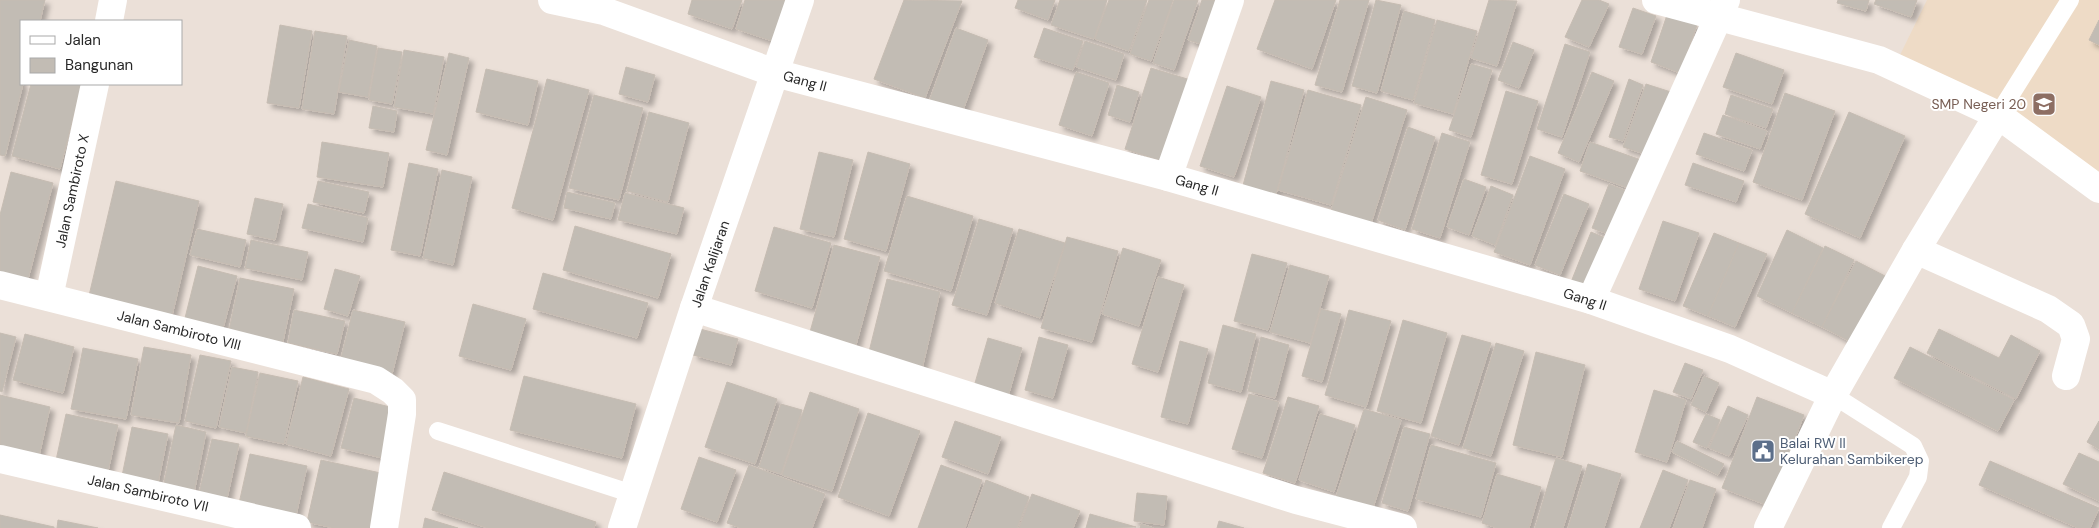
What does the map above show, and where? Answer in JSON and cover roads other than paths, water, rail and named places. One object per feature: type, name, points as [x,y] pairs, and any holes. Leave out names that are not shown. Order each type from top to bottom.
[{"type":"street","points":[[108,20],[113,0]]},
{"type":"street","name":"Gang II","points":[[552,0],[604,11],[775,73],[1168,177],[1591,300],[1730,349],[1833,395]]},
{"type":"street","name":"Jalan Kalijaran","points":[[622,528],[694,308],[800,0]]},
{"type":"street","points":[[1168,177],[1230,0]]},
{"type":"street","points":[[1656,0],[1722,8],[1879,60],[1998,115],[2099,189]]},
{"type":"street","points":[[1591,300],[1722,8]]},
{"type":"street","name":"Jalan Sambiroto X","points":[[49,297],[95,85]]},
{"type":"street","points":[[1768,528],[1833,395],[1916,250],[1998,115]]},
{"type":"street","points":[[1916,250],[2048,309],[2071,325],[2076,339],[2066,376]]},
{"type":"street","name":"Jalan Sambiroto VIII","points":[[0,285],[376,380],[393,391],[402,400],[402,414],[384,528]]},
{"type":"street","points":[[694,308],[1296,500],[1403,528]]},
{"type":"street","name":"Jalan Sambiroto VII","points":[[0,459],[296,528]]},
{"type":"lane","points":[[1998,115],[2070,0]]},
{"type":"lane","points":[[1833,395],[1913,446],[1920,461],[1918,477],[1891,528]]},
{"type":"lane","points":[[438,431],[633,494]]},
{"type":"place","name":"SMP Negeri 20","points":[[2044,104]]},
{"type":"place","name":"Balai RW II Kelurahan Sambikerep","points":[[1763,451]]}]
